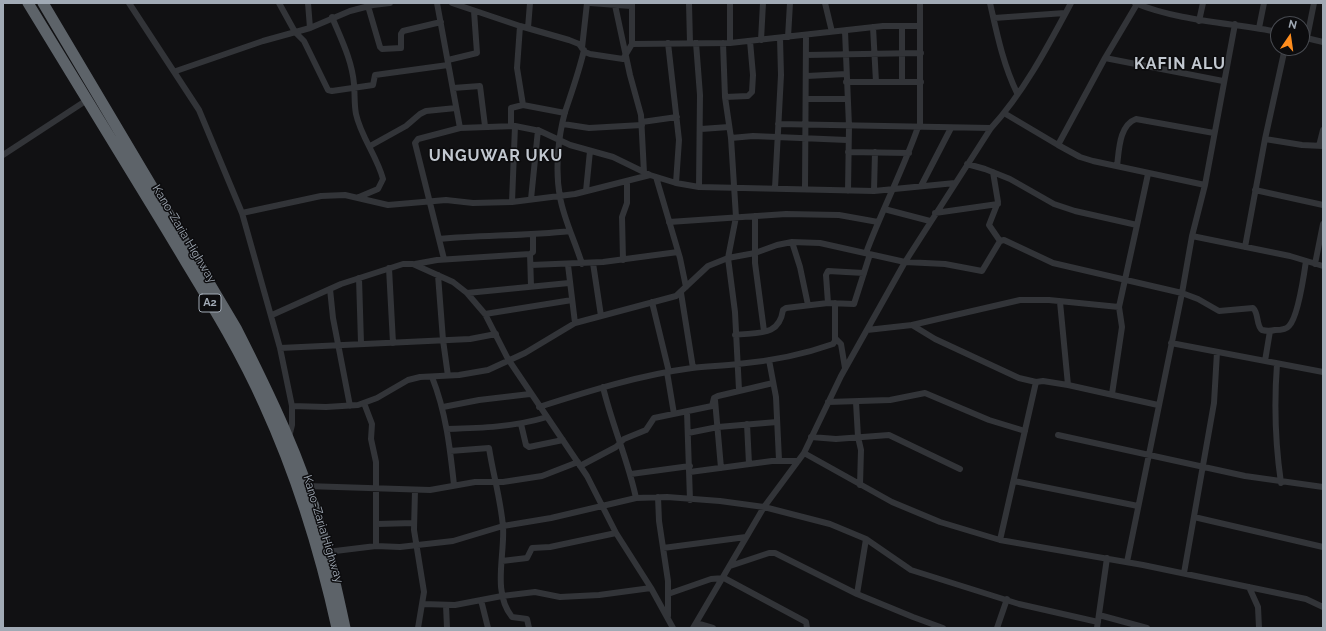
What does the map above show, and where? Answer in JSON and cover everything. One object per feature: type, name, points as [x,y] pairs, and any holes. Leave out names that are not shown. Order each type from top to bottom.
[{"type":"highway","name":"Kano-Zaria Highway","points":[[28,3],[237,348],[264,403],[291,468],[305,508],[337,628]]},
{"type":"highway","name":"Kano-Zaria Highway","points":[[43,3],[236,328],[289,439],[327,552],[345,628]]},
{"type":"street","points":[[129,3],[176,71],[199,110],[242,212],[280,348],[292,406],[292,425],[289,439]]},
{"type":"street","points":[[279,3],[295,32],[304,41],[328,90],[355,89],[374,85],[375,75],[448,62],[477,53],[474,11]]},
{"type":"street","points":[[308,3],[310,28]]},
{"type":"street","points":[[176,71],[274,37],[310,28],[332,17],[371,4],[390,3]]},
{"type":"street","points":[[437,3],[460,128]]},
{"type":"street","points":[[452,3],[520,26],[570,40],[583,49],[590,54],[621,59],[626,56],[632,44],[631,5],[588,3],[583,49],[578,76],[565,113],[560,140],[558,173],[559,195],[582,264]]},
{"type":"street","points":[[528,28],[530,3]]},
{"type":"street","points":[[690,3],[701,129],[699,187]]},
{"type":"street","points":[[730,3],[725,97],[731,138],[736,217],[728,258],[735,312],[736,365],[739,390]]},
{"type":"street","points":[[761,40],[763,3]]},
{"type":"street","points":[[788,37],[790,3]]},
{"type":"street","points":[[824,3],[832,32]]},
{"type":"street","points":[[735,335],[774,329],[781,321],[784,309],[828,303],[854,304],[878,222],[894,189],[919,127],[921,82],[920,3]]},
{"type":"street","points":[[990,3],[1002,57],[1008,74],[1018,93]]},
{"type":"street","points":[[711,628],[695,625],[724,578],[764,507],[804,453],[845,368],[905,262],[935,213],[991,128],[1018,93],[1071,3]]},
{"type":"street","points":[[1058,145],[1136,3],[1199,21],[1235,24],[1270,30]]},
{"type":"street","points":[[1199,21],[1203,3]]},
{"type":"street","points":[[1258,28],[1264,3]]},
{"type":"street","points":[[1310,18],[1314,3]]},
{"type":"street","points":[[371,4],[380,47],[382,49],[401,48],[403,31],[441,22]]},
{"type":"street","points":[[615,5],[642,124],[647,174]]},
{"type":"street","points":[[994,18],[1065,13]]},
{"type":"street","points":[[332,17],[347,51],[355,89],[356,115],[361,131],[379,165],[383,179],[378,189],[357,198]]},
{"type":"street","points":[[1127,562],[1182,293],[1192,236],[1205,185],[1223,81],[1235,24]]},
{"type":"street","points":[[520,26],[517,68],[523,105]]},
{"type":"street","points":[[902,26],[902,82]]},
{"type":"street","points":[[632,44],[727,43],[873,27],[920,26]]},
{"type":"street","points":[[873,27],[876,82]]},
{"type":"street","points":[[845,30],[848,126],[848,191]]},
{"type":"street","points":[[805,189],[807,76],[806,35]]},
{"type":"street","points":[[775,188],[781,75],[780,38]]},
{"type":"street","points":[[1310,38],[1323,42]]},
{"type":"street","points":[[725,97],[748,96],[752,92],[753,75],[750,41]]},
{"type":"street","points":[[668,43],[677,117],[678,161],[676,183]]},
{"type":"street","points":[[806,56],[846,53],[921,53]]},
{"type":"street","points":[[1245,246],[1265,138],[1283,56]]},
{"type":"street","points":[[1105,58],[1223,81]]},
{"type":"street","points":[[807,76],[846,74]]},
{"type":"street","points":[[846,82],[921,82]]},
{"type":"street","points":[[452,88],[480,86],[485,126]]},
{"type":"street","points":[[806,99],[846,99]]},
{"type":"street","points":[[3,155],[87,100]]},
{"type":"street","points":[[512,202],[513,125],[511,108],[523,105],[565,113]]},
{"type":"street","points":[[370,146],[406,126],[420,114],[456,108]]},
{"type":"street","points":[[1004,113],[1080,157],[1148,174],[1205,185]]},
{"type":"street","points":[[563,124],[588,128],[642,124],[677,117]]},
{"type":"street","points":[[1116,166],[1123,134],[1130,123],[1136,119],[1214,134]]},
{"type":"street","points":[[778,124],[991,128]]},
{"type":"street","points":[[444,259],[431,201],[415,141],[460,128],[513,125],[538,130],[560,140],[613,158],[647,174],[676,183],[699,187],[874,191],[955,183]]},
{"type":"street","points":[[701,129],[729,127]]},
{"type":"street","points":[[921,186],[951,128]]},
{"type":"street","points":[[531,199],[538,130]]},
{"type":"street","points":[[1265,138],[1321,146],[1323,130]]},
{"type":"street","points":[[731,138],[777,137],[847,140]]},
{"type":"street","points":[[586,191],[590,151]]},
{"type":"street","points":[[848,152],[909,153]]},
{"type":"street","points":[[874,191],[875,152]]},
{"type":"street","points":[[967,164],[993,172],[1054,204],[1137,225]]},
{"type":"street","points":[[993,172],[998,204],[990,225],[1000,241]]},
{"type":"street","points":[[242,212],[321,196],[345,195],[388,205],[431,201],[492,203],[512,202],[586,191],[627,181],[647,174]]},
{"type":"street","points":[[1112,394],[1122,328],[1119,307],[1148,174]]},
{"type":"street","points":[[656,177],[678,252],[686,287]]},
{"type":"street","points":[[623,260],[622,217],[627,204],[627,181]]},
{"type":"street","points":[[1256,190],[1323,205]]},
{"type":"street","points":[[935,213],[998,204]]},
{"type":"street","points":[[884,209],[930,221]]},
{"type":"street","points":[[668,222],[706,218],[786,214],[824,214],[878,222]]},
{"type":"street","points":[[755,216],[755,253],[764,331]]},
{"type":"street","points":[[1315,264],[1323,224]]},
{"type":"street","points":[[439,239],[480,235],[533,235],[570,231]]},
{"type":"street","points":[[531,286],[530,254],[533,252],[533,235]]},
{"type":"street","points":[[1192,236],[1245,246],[1323,266]]},
{"type":"street","points":[[1000,241],[1004,240],[1053,263],[1182,293],[1198,299],[1220,311],[1253,308],[1257,313],[1260,328],[1270,331],[1287,328],[1290,325],[1297,304],[1306,261]]},
{"type":"street","points":[[292,406],[350,406],[377,398],[408,380],[482,372],[525,353],[575,323],[681,293],[708,266],[728,258],[755,253],[777,244],[792,242],[820,243],[905,262],[945,264],[982,271],[1000,241]]},
{"type":"street","points":[[792,242],[800,267],[808,305]]},
{"type":"street","points":[[531,265],[582,264],[678,252]]},
{"type":"street","points":[[272,315],[330,289],[403,264],[413,264],[444,259],[530,254]]},
{"type":"street","points":[[593,263],[601,316]]},
{"type":"street","points":[[413,264],[453,282],[467,293],[485,314],[508,360],[579,464],[603,505],[616,533],[651,588],[673,628]]},
{"type":"street","points":[[568,265],[575,323]]},
{"type":"street","points":[[389,268],[393,343]]},
{"type":"street","points":[[828,303],[826,274],[828,270],[864,273]]},
{"type":"street","points":[[438,275],[443,340],[448,376]]},
{"type":"street","points":[[359,278],[361,343]]},
{"type":"street","points":[[467,293],[569,283]]},
{"type":"street","points":[[330,289],[333,318],[350,406]]},
{"type":"street","points":[[681,293],[693,368]]},
{"type":"street","points":[[485,314],[572,300]]},
{"type":"street","points":[[867,330],[912,325],[1020,300],[1119,307]]},
{"type":"street","points":[[652,302],[668,372],[674,414]]},
{"type":"street","points":[[1060,302],[1068,385]]},
{"type":"street","points":[[539,407],[603,387],[668,372],[770,360],[812,351],[833,344],[836,339],[835,303]]},
{"type":"street","points":[[912,325],[935,339],[1019,378],[1036,382],[1043,381],[1068,385],[1158,405]]},
{"type":"street","points":[[1265,362],[1270,331]]},
{"type":"street","points":[[280,348],[443,340],[496,334]]},
{"type":"street","points":[[836,339],[841,344],[845,368]]},
{"type":"street","points":[[1171,343],[1323,372]]},
{"type":"street","points":[[1184,573],[1214,403],[1217,352]]},
{"type":"street","points":[[770,360],[777,422],[779,460]]},
{"type":"street","points":[[1277,364],[1274,409],[1276,446],[1281,483]]},
{"type":"street","points":[[432,377],[443,407],[454,485]]},
{"type":"street","points":[[1000,540],[1036,382]]},
{"type":"street","points":[[714,398],[739,390],[773,383]]},
{"type":"street","points":[[603,387],[611,418],[631,474],[636,498]]},
{"type":"street","points":[[828,402],[890,400],[925,393],[989,420],[1025,431]]},
{"type":"street","points":[[443,407],[479,400],[530,394]]},
{"type":"street","points":[[306,486],[430,490],[475,482],[542,476],[579,464],[620,443],[624,439],[648,428],[654,418],[712,406],[714,398]]},
{"type":"street","points":[[714,398],[721,468]]},
{"type":"street","points":[[856,402],[858,437],[861,450],[860,485]]},
{"type":"street","points":[[364,403],[372,424],[371,439],[376,462],[376,546]]},
{"type":"street","points":[[687,412],[690,500]]},
{"type":"street","points":[[447,429],[521,424],[547,417]]},
{"type":"street","points":[[688,433],[718,427],[777,422]]},
{"type":"street","points":[[521,424],[526,445],[529,447],[563,440]]},
{"type":"street","points":[[747,424],[749,464]]},
{"type":"street","points":[[811,437],[836,439],[889,435],[960,469]]},
{"type":"street","points":[[1058,435],[1281,483],[1323,487]]},
{"type":"street","points":[[450,451],[488,447],[503,526],[502,596],[512,617],[527,619],[529,628]]},
{"type":"street","points":[[804,453],[892,502],[940,522],[1000,540],[1184,573],[1306,599],[1322,605]]},
{"type":"street","points":[[631,474],[721,468],[779,460],[798,461]]},
{"type":"street","points":[[1014,481],[1138,506]]},
{"type":"street","points":[[415,490],[414,523],[424,592],[418,628]]},
{"type":"street","points":[[658,496],[668,581],[668,618]]},
{"type":"street","points":[[327,552],[376,546],[417,546],[470,537],[503,526],[552,518],[636,498],[658,496],[764,507],[830,524],[866,539],[911,570],[1035,608],[1098,622],[1147,628]]},
{"type":"street","points":[[1194,517],[1299,540],[1323,547]]},
{"type":"street","points":[[377,524],[414,523]]},
{"type":"street","points":[[502,560],[528,558],[532,548],[550,547],[616,533]]},
{"type":"street","points":[[663,548],[746,537]]},
{"type":"street","points":[[857,594],[866,539]]},
{"type":"street","points":[[730,566],[769,553],[775,553],[857,594],[944,628]]},
{"type":"street","points":[[1098,622],[1107,558]]},
{"type":"street","points":[[668,594],[711,579],[724,578],[806,622],[806,628]]},
{"type":"street","points":[[1249,587],[1258,607],[1259,628]]},
{"type":"street","points":[[423,604],[446,605],[535,592],[560,597],[598,595],[651,588]]},
{"type":"street","points":[[998,628],[1007,599]]},
{"type":"street","points":[[481,600],[488,628]]},
{"type":"street","points":[[446,605],[447,628]]},
{"type":"district","name":"KAFIN ALU","points":[[1180,64]]},
{"type":"district","name":"UNGUWAR UKU","points":[[496,156]]}]
